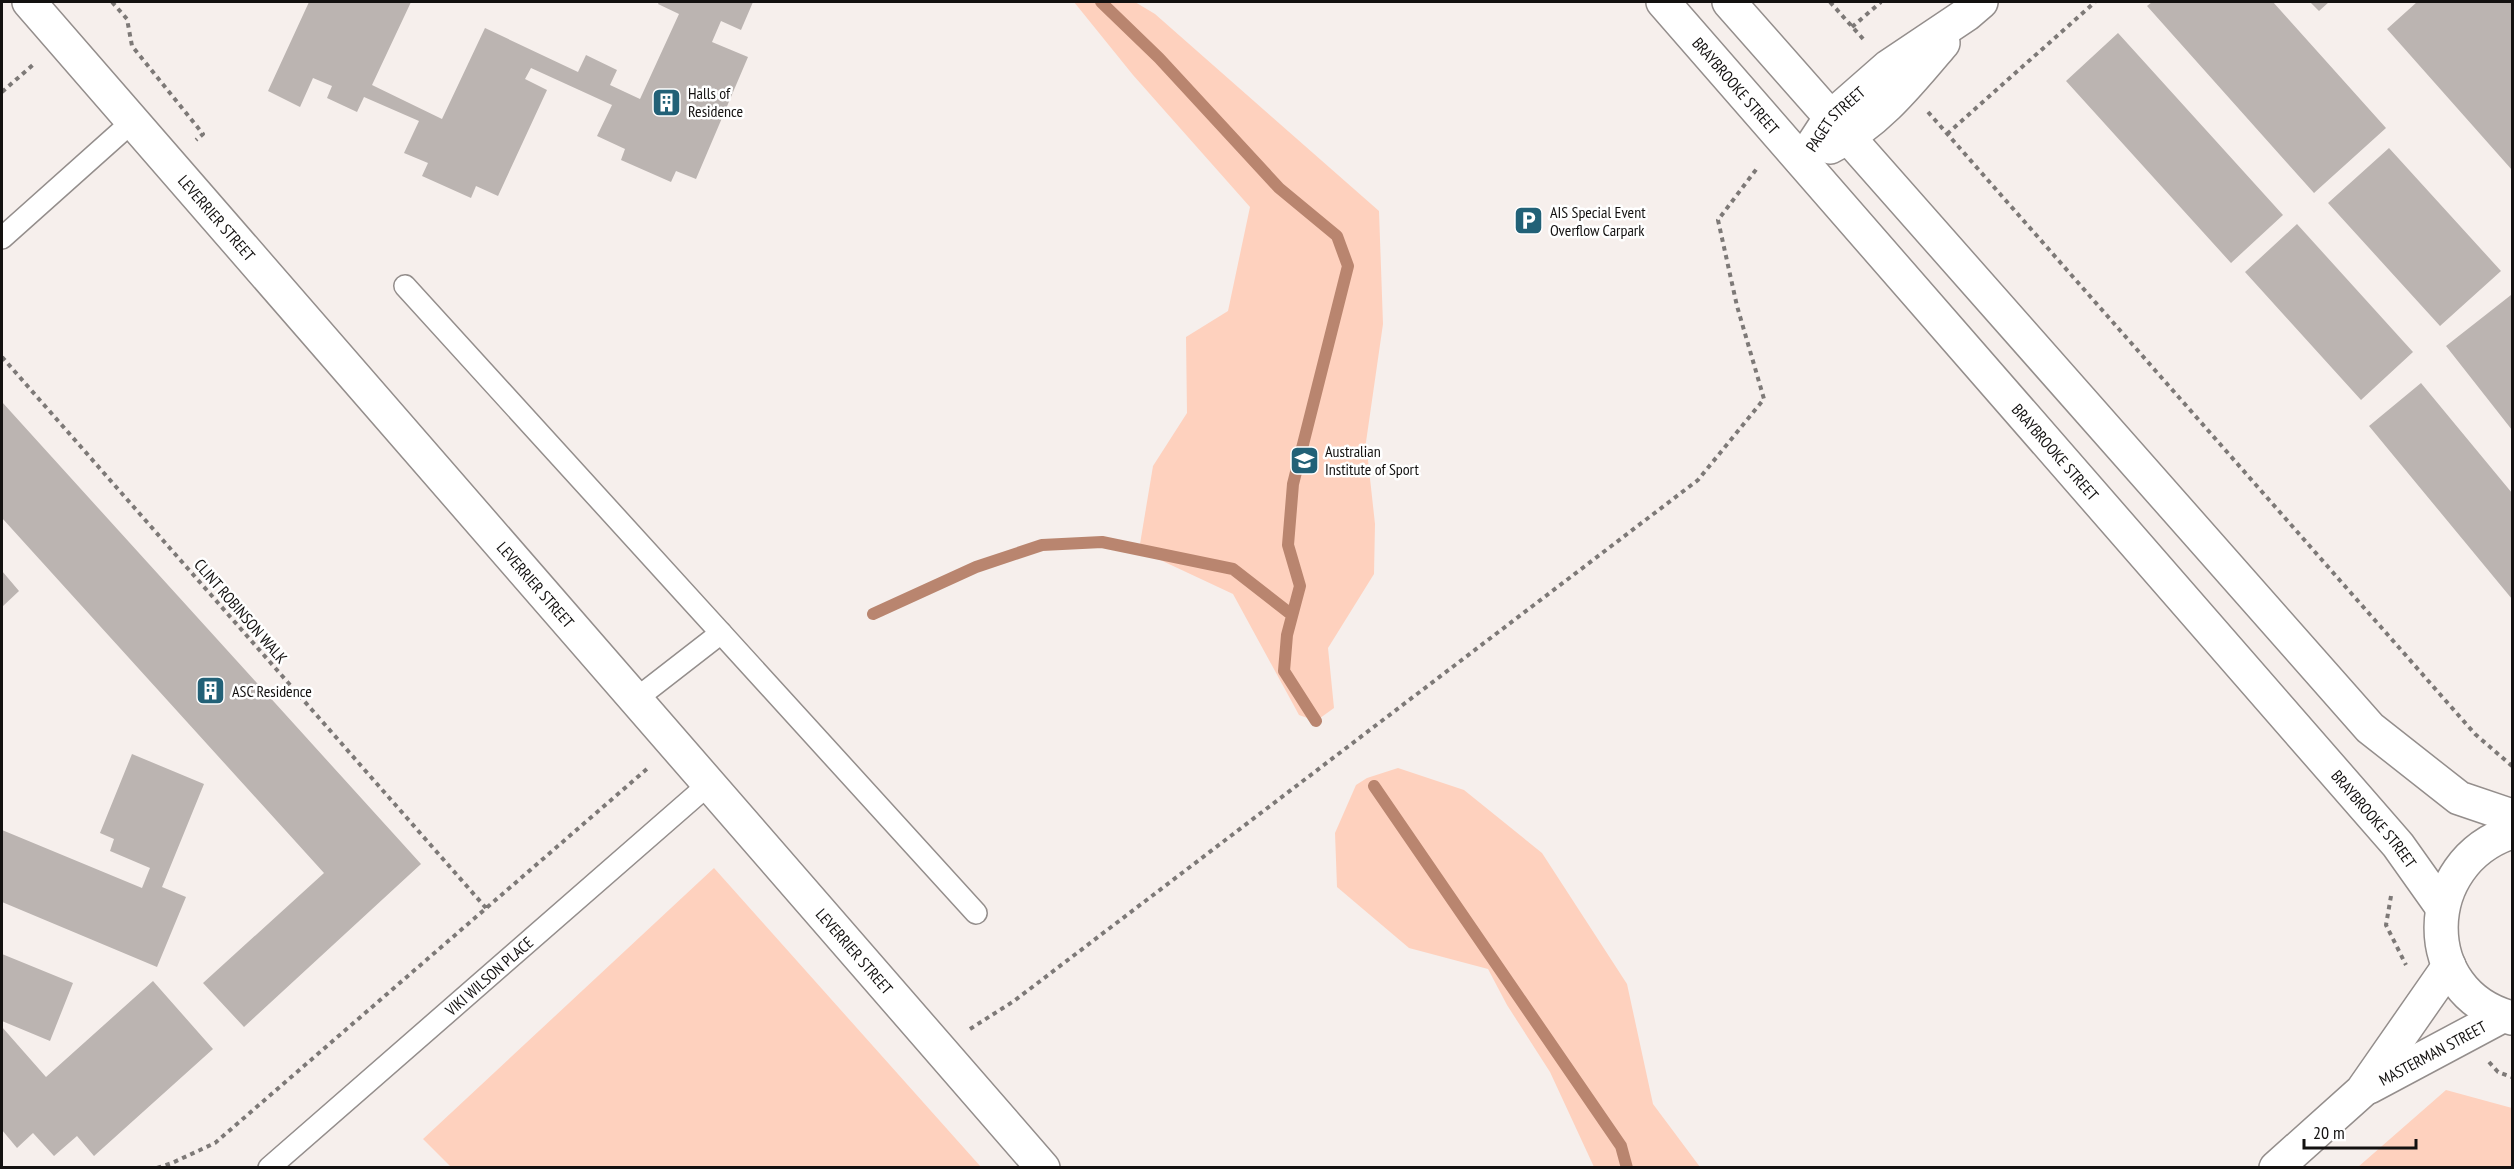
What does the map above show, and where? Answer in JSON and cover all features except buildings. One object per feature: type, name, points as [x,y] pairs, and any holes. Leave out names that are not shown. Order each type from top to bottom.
[{"type":"street","name":"LEVERRIER STREET","points":[[29,2],[1043,1167]]},
{"type":"street","name":"BRAYBROOKE STREET","points":[[1663,2],[2398,845],[2442,907]]},
{"type":"street","points":[[1729,2],[2370,728],[2459,798],[2512,816]]},
{"type":"street","name":"PAGET STREET","points":[[1791,149],[1840,127],[1974,8]]},
{"type":"street","points":[[2507,1017],[2483,1005],[2465,989],[2449,966],[2441,937],[2442,907],[2451,881],[2470,855],[2486,844],[2512,832]]},
{"type":"street","name":"MASTERMAN STREET","points":[[2276,1167],[2362,1090],[2449,966]]},
{"type":"street","name":"MASTERMAN STREET","points":[[2362,1090],[2507,1017]]},
{"type":"lane","points":[[2,238],[133,121]]},
{"type":"lane","points":[[405,286],[976,913]]},
{"type":"lane","points":[[636,699],[721,633]]},
{"type":"lane","name":"VIKI WILSON PLACE","points":[[269,1167],[709,784]]},
{"type":"path","points":[[112,2],[127,19],[132,46],[203,134]]},
{"type":"path","points":[[1830,2],[2475,734],[2512,766]]},
{"type":"path","points":[[1852,27],[1881,2]]},
{"type":"path","points":[[1947,134],[2095,2]]},
{"type":"path","points":[[2,92],[62,40]]},
{"type":"path","points":[[939,1048],[1014,1001],[1698,480],[1764,399],[1737,306],[1718,220],[1791,149]]},
{"type":"path","name":"CLINT ROBINSON WALK","points":[[2,357],[486,908]]},
{"type":"path","points":[[157,1167],[172,1163],[215,1143],[654,763]]},
{"type":"path","points":[[2498,1072],[2512,1077]]},
{"type":"shaded area","points":[[1074,2],[1135,2],[1155,14],[1379,211],[1383,324],[1366,442],[1375,524],[1374,574],[1328,648],[1334,708],[1316,721],[1299,715],[1233,594],[1139,550],[1153,466],[1187,413],[1186,337],[1228,311],[1250,207],[1133,75]]},
{"type":"shaded area","points":[[1398,768],[1464,790],[1542,853],[1627,984],[1653,1104],[1700,1167],[1594,1167],[1550,1072],[1507,1005],[1488,969],[1409,948],[1337,887],[1335,833],[1356,785],[1367,778]]},
{"type":"shaded area","points":[[714,868],[981,1167],[451,1167],[423,1139]]},
{"type":"shaded area","points":[[2446,1090],[2512,1108],[2512,1167],[2358,1167]]},
{"type":"waterway","points":[[1101,2],[1159,58],[1279,188],[1337,236],[1348,266],[1293,484],[1288,545],[1300,586],[1287,635],[1284,671],[1316,721]]},
{"type":"waterway","points":[[873,614],[976,567],[1042,545],[1102,542],[1233,569],[1292,615]]},
{"type":"waterway","points":[[1374,786],[1621,1146],[1627,1168]]},
{"type":"place","name":"Halls of Residence","points":[[667,102]]},
{"type":"place","name":"AIS Special Event Overflow Carpark","points":[[1529,221]]},
{"type":"place","name":"Australian Institute of Sport","points":[[1304,460]]},
{"type":"place","name":"ASC Residence","points":[[211,691]]}]
